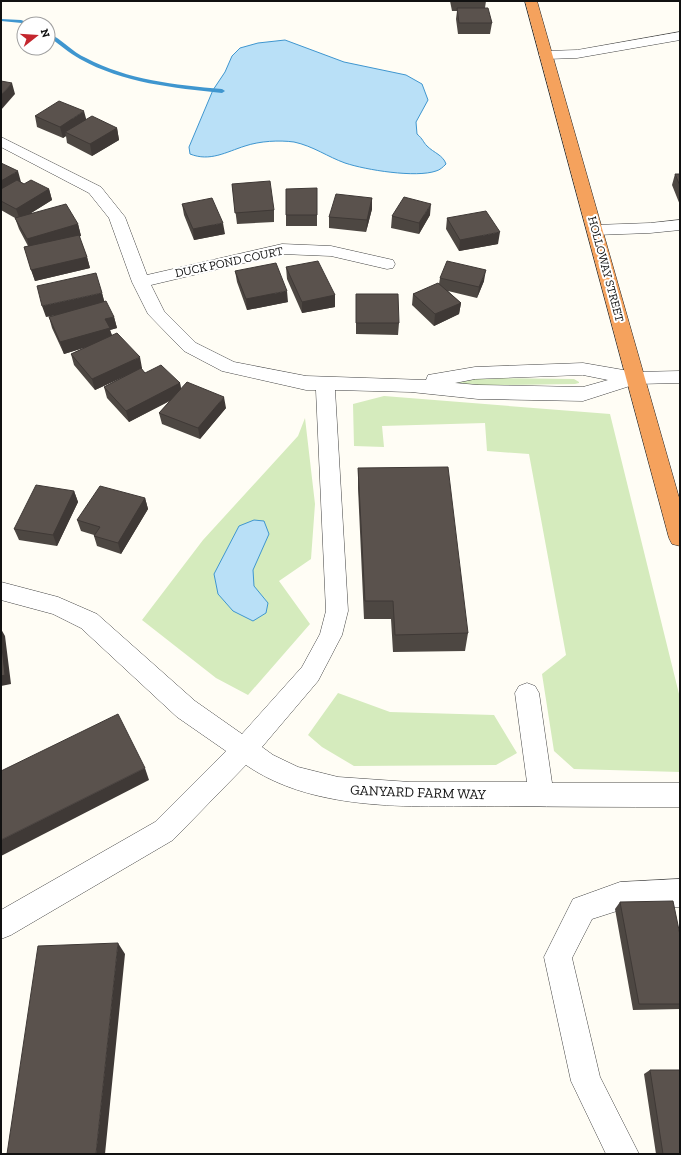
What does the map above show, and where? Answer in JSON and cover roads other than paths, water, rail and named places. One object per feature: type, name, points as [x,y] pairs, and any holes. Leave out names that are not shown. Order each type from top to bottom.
[{"type":"highway","name":"HOLLOWAY STREET","points":[[531,1],[680,538]]},
{"type":"street","points":[[546,55],[577,54],[680,36]]},
{"type":"street","points":[[1,141],[95,190],[117,217],[141,282],[157,314],[190,347],[229,367],[306,383],[411,384],[478,392],[583,394],[635,378],[680,377]]},
{"type":"street","points":[[595,230],[650,228],[680,225]]},
{"type":"street","name":"DUCK POND COURT","points":[[141,282],[282,249],[331,251],[387,264]]},
{"type":"street","points":[[1,925],[164,831],[244,750],[310,674],[331,635],[337,610],[325,383]]},
{"type":"street","name":"GANYARD FARM WAY","points":[[1,591],[58,606],[89,622],[186,709],[264,763],[294,778],[338,789],[410,794],[680,795]]},
{"type":"street","points":[[527,693],[541,794]]},
{"type":"street","points":[[623,1154],[586,1081],[558,957],[584,909],[620,896],[680,893]]},
{"type":"water","points":[[285,40],[344,62],[406,75],[422,84],[428,100],[416,122],[417,134],[427,146],[443,158],[446,164],[439,170],[427,173],[416,174],[391,172],[345,163],[301,144],[282,141],[251,144],[211,157],[190,154],[189,147],[213,90],[225,72],[232,56],[240,48],[258,43]]},
{"type":"water","points":[[254,520],[264,521],[269,534],[253,570],[254,586],[268,603],[266,613],[253,621],[233,611],[218,594],[214,574],[239,526]]},
{"type":"waterway","points":[[1,20],[16,21]]},
{"type":"waterway","points":[[56,40],[83,59],[116,73],[168,85],[222,91]]}]
